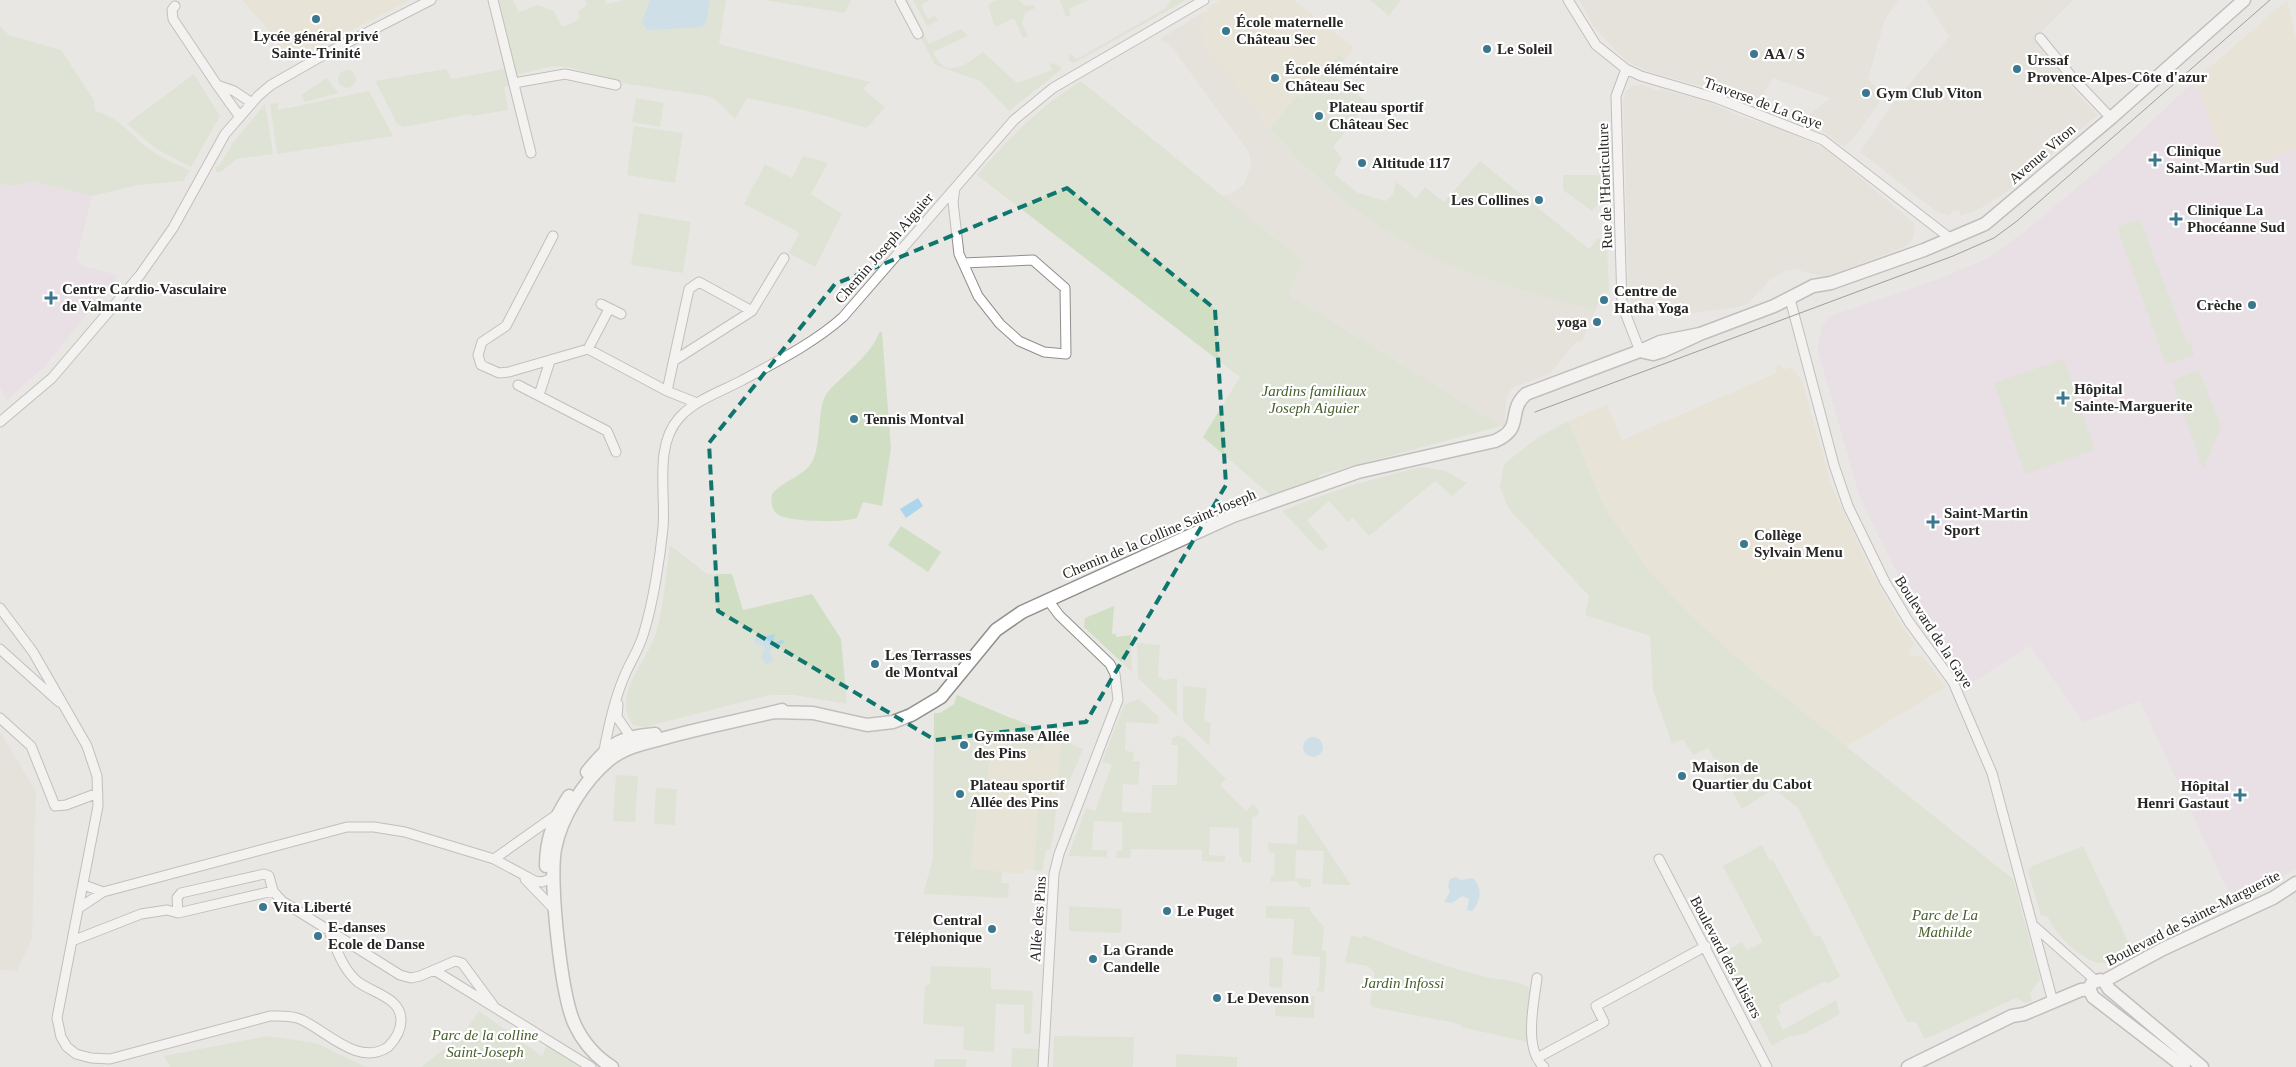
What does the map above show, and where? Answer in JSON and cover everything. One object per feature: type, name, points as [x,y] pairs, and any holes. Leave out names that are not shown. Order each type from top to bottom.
[{"type":"street","points":[[0,422],[52,378],[140,275],[173,228],[225,134],[252,103],[271,85],[327,53],[431,0]]},
{"type":"street","points":[[493,0],[514,83],[523,131],[531,153]]},
{"type":"street","points":[[900,0],[918,34]]},
{"type":"street","name":"Chemin Joseph Aiguier","points":[[604,750],[610,717],[644,631],[663,528],[663,473],[666,441],[671,428],[680,417],[697,403],[826,333],[860,301],[1014,120],[1053,88],[1204,0]]},
{"type":"street","points":[[1568,0],[1596,46],[1626,69]]},
{"type":"street","name":"Avenue Viton","points":[[1640,351],[1653,354],[1790,299],[1823,290],[1831,282],[1951,239],[1985,224],[2111,118],[2244,0]]},
{"type":"street","points":[[176,6],[172,10],[173,19],[240,117]]},
{"type":"street","points":[[2040,38],[2072,77],[2111,118]]},
{"type":"street","name":"Traverse de La Gaye","points":[[1626,69],[1641,76],[1716,98],[1823,140],[1951,239]]},
{"type":"street","name":"Rue de l'Horticulture","points":[[1626,69],[1616,96],[1622,305],[1640,351]]},
{"type":"street","points":[[514,83],[565,74],[616,85]]},
{"type":"street","points":[[217,85],[234,91],[252,103]]},
{"type":"street","points":[[955,188],[954,211],[959,254],[963,263],[978,296],[1000,324],[1019,341],[1044,352],[1066,354],[1065,288],[1033,260],[963,263]]},
{"type":"street","points":[[552,236],[506,326],[482,342],[478,355],[481,364],[499,373],[550,362],[588,349],[668,391],[697,403]]},
{"type":"street","points":[[675,360],[752,311],[784,258]]},
{"type":"street","points":[[668,391],[689,289],[699,282],[752,311]]},
{"type":"street","name":"Boulevard de la Gaye","points":[[1790,299],[1834,465],[1848,506],[1899,606],[1953,682],[1966,708],[1992,773],[2053,1002]]},
{"type":"street","points":[[588,349],[604,307],[621,314]]},
{"type":"street","name":"Chemin de la Colline Saint-Joseph","points":[[550,879],[556,845],[562,826],[598,770],[624,750],[688,732],[774,712],[813,713],[867,725],[878,725],[901,719],[925,709],[941,697],[1005,623],[1022,612],[1233,516],[1358,472],[1494,441],[1508,435],[1512,429],[1516,405],[1526,394],[1640,351]]},
{"type":"street","points":[[539,395],[550,362]]},
{"type":"street","points":[[518,385],[607,431],[616,452]]},
{"type":"street","name":"Allée des Pins","points":[[1043,1067],[1054,874],[1059,854],[1118,700],[1115,674],[1110,664],[1059,615],[1048,600]]},
{"type":"street","points":[[0,608],[33,652],[87,746],[97,776],[98,806],[57,1018],[61,1037],[67,1047],[76,1054],[91,1058],[110,1059],[270,1016],[284,1016],[300,1020],[347,1052],[365,1059],[381,1055],[398,1033],[401,1026],[401,1013],[395,1003],[357,981],[343,965],[328,929]]},
{"type":"street","points":[[0,649],[64,706]]},
{"type":"street","name":"Chemin Joseph Aiguier","points":[[619,691],[618,717],[630,736]]},
{"type":"street","points":[[0,718],[31,746],[54,806],[66,805],[98,794]]},
{"type":"street","name":"Chemin de la Colline Saint-Joseph","points":[[612,1067],[599,1059],[586,1043],[575,1026],[567,1005],[550,879],[546,827],[559,813],[577,785],[604,750],[630,736],[688,732]]},
{"type":"street","points":[[604,750],[624,750],[630,736]]},
{"type":"street","points":[[78,908],[105,892],[347,827],[374,827],[405,832],[494,859],[534,881],[550,879]]},
{"type":"street","points":[[494,859],[546,827]]},
{"type":"street","name":"Chemin de la Colline Saint-Joseph","points":[[546,827],[556,845]]},
{"type":"street","name":"Boulevard des Alisiers","points":[[1659,860],[1706,946],[1767,1067]]},
{"type":"street","points":[[178,913],[177,898],[181,893],[264,874],[269,876],[273,891],[282,901],[400,975],[411,978],[452,961],[462,963],[493,1005]]},
{"type":"street","points":[[520,874],[555,914]]},
{"type":"street","name":"Boulevard de Sainte-Marguerite","points":[[1908,1067],[2012,1016],[2024,1014],[2081,990],[2099,988],[2163,949],[2273,898],[2296,883]]},
{"type":"street","points":[[84,885],[105,892]]},
{"type":"street","points":[[72,941],[141,914],[167,910],[178,913],[273,891]]},
{"type":"street","points":[[2033,925],[2184,1067]]},
{"type":"street","points":[[1537,1058],[1604,1022],[1596,1006],[1706,946]]},
{"type":"street","points":[[434,970],[591,1067]]},
{"type":"street","points":[[1537,978],[1531,1045],[1544,1067]]},
{"type":"street","points":[[2099,988],[2202,1067]]},
{"type":"highlighted area","points":[[1067,188],[1215,309],[1226,485],[1086,722],[935,740],[718,611],[709,443],[835,284]]},
{"type":"shaded area","name":"Lycée général privé Sainte-Trinité","points":[[242,0],[410,0],[288,63],[275,38]]},
{"type":"shaded area","name":"École éléméntaire Château Sec","points":[[1220,0],[1294,0],[1354,48],[1345,59],[1339,55],[1302,99],[1297,96],[1270,129],[1203,42],[1201,29],[1203,16],[1211,6]]},
{"type":"shaded area","points":[[1579,0],[1900,0],[1885,19],[1868,79],[1882,93],[1879,103],[1856,135],[1844,147],[1820,129],[1799,123],[1830,98],[1773,78],[1759,102],[1650,72],[1628,62],[1616,51],[1593,26]]},
{"type":"shaded area","points":[[1926,0],[2073,0],[2034,39],[2072,88],[2098,115],[2005,193],[1978,210],[1961,216],[1959,210],[1952,212],[1950,216],[1937,212],[1860,152],[1890,107],[1949,37]]},
{"type":"shaded area","points":[[2287,0],[2296,39],[2296,149],[2227,172],[2200,91],[2192,83]]},
{"type":"shaded area","points":[[1207,10],[1203,16],[1203,42],[1208,49],[1284,145],[1352,206],[1406,242],[1439,259],[1481,276],[1595,311],[1582,341],[1575,343],[1550,374],[1514,387],[1510,391],[1506,401],[1505,426],[1501,426],[1288,294],[1304,262],[1222,196],[1233,193],[1244,184],[1251,164],[1248,151],[1170,45],[1160,39]]},
{"type":"shaded area","name":"Hôpital Sainte-Marguerite","points":[[2192,83],[2200,91],[2227,172],[2296,149],[2296,869],[2234,905],[2140,701],[2083,722],[2030,646],[1970,684],[1905,589],[1860,498],[1817,348],[1822,327],[1828,317],[1941,278],[1990,257],[2024,232],[2118,153]]},
{"type":"shaded area","points":[[1641,84],[1659,91],[1660,89],[1714,104],[1735,114],[1784,130],[1826,149],[1914,223],[1913,238],[1905,247],[1829,276],[1820,276],[1794,269],[1784,271],[1769,281],[1748,304],[1738,307],[1680,315],[1640,311],[1632,305],[1629,296],[1623,103],[1625,92],[1632,86]]},
{"type":"shaded area","name":"Centre Cardio-Vasculaire de Valmante","points":[[31,181],[92,196],[76,260],[82,266],[119,275],[45,366],[7,400],[0,388],[0,184],[15,186]]},
{"type":"shaded area","name":"Collège Sylvain Menu","points":[[1777,365],[1781,365],[1784,370],[1791,367],[1802,381],[1831,485],[1871,571],[1914,644],[1908,650],[1911,657],[1922,655],[1946,687],[1846,747],[1759,677],[1688,613],[1642,562],[1604,506],[1568,421],[1607,405],[1622,440],[1777,373],[1775,369]]},
{"type":"shaded area","points":[[1013,718],[1083,749],[1067,787],[1058,786],[1054,834],[1050,850],[1046,850],[1042,871],[1024,869],[1024,874],[971,869],[977,809],[985,809],[991,735]]},
{"type":"shaded area","points":[[0,732],[36,791],[32,939],[17,971],[0,970]]},
{"type":"green space","points":[[488,0],[490,0],[509,76],[510,85],[504,87],[508,110],[472,116],[471,114],[404,127],[397,124],[375,81],[446,69],[452,79],[504,69]]},
{"type":"green space","points":[[497,0],[513,0],[519,12],[538,5],[554,11],[562,27],[576,21],[580,17],[578,11],[587,5],[585,0],[605,0],[607,4],[624,0],[726,0],[719,44],[870,82],[863,89],[885,107],[867,128],[808,111],[747,98],[735,119],[715,99],[708,96],[628,84],[568,67],[552,66],[517,75],[514,72]]},
{"type":"green space","points":[[764,0],[851,0],[845,13]]},
{"type":"green space","points":[[902,0],[908,0],[929,44],[961,29],[968,36],[933,52],[938,61],[944,66],[956,68],[983,52],[1017,83],[1052,70],[1050,64],[1053,63],[1061,67],[1061,70],[1009,111],[980,81],[935,65]]},
{"type":"green space","points":[[913,0],[930,0],[921,5],[928,19],[935,16],[938,21],[927,26]]},
{"type":"green space","points":[[997,0],[1019,0],[1025,6],[1034,5],[1035,8],[1025,13],[1022,23],[1028,36],[1023,38],[1014,18],[995,27],[988,6]]},
{"type":"green space","points":[[1060,0],[1088,0],[1069,9],[1071,15],[1066,17]]},
{"type":"green space","points":[[1171,0],[1186,0],[1074,63],[1069,61],[1069,54],[1077,59],[1166,8]]},
{"type":"green space","points":[[1370,0],[1401,0],[1389,16]]},
{"type":"green space","points":[[0,26],[9,35],[61,50],[94,100],[95,111],[112,118],[156,154],[190,171],[183,181],[138,185],[92,196],[32,181],[15,186],[0,184]]},
{"type":"green space","points":[[1339,55],[1345,59],[1333,75],[1368,103],[1333,147],[1342,158],[1334,174],[1358,193],[1386,201],[1393,194],[1396,182],[1416,198],[1425,187],[1444,202],[1480,161],[1589,249],[1598,238],[1607,245],[1609,293],[1602,292],[1595,311],[1478,275],[1416,248],[1348,203],[1288,149],[1270,129],[1297,95],[1302,99]]},
{"type":"green space","points":[[347,70],[353,73],[356,79],[353,85],[347,88],[341,85],[338,79],[341,73]]},
{"type":"green space","points":[[194,74],[220,116],[191,167],[155,148],[127,124]]},
{"type":"green space","points":[[327,78],[338,93],[305,102],[301,95]]},
{"type":"green space","name":"Jardins familiaux Joseph Aiguier","points":[[1081,81],[1304,262],[1288,294],[1501,426],[1319,475],[1318,479],[1274,498],[1203,437],[1240,377],[977,175],[1001,148],[1039,112]]},
{"type":"green space","points":[[369,91],[393,136],[277,154],[270,104],[278,103],[278,110]]},
{"type":"green space","points":[[636,98],[664,103],[660,127],[632,122]]},
{"type":"green space","points":[[265,104],[273,154],[237,159],[221,172],[216,172],[215,167],[219,166],[232,144]]},
{"type":"green space","points":[[634,126],[683,133],[675,183],[627,175]]},
{"type":"green space","points":[[803,156],[828,163],[811,194],[842,214],[815,267],[789,253],[799,234],[795,230],[744,204],[765,164],[792,178]]},
{"type":"green space","points":[[1563,175],[1602,175],[1603,198],[1592,211],[1563,190]]},
{"type":"green space","points":[[639,213],[691,222],[683,273],[631,265]]},
{"type":"green space","points":[[2140,220],[2187,343],[2191,342],[2194,355],[2168,364],[2164,359],[2117,227]]},
{"type":"green space","name":"Tennis Montval","points":[[880,331],[882,333],[891,448],[882,506],[863,502],[857,518],[841,521],[794,519],[779,515],[773,508],[772,494],[782,485],[805,471],[813,460],[818,443],[822,406],[827,393],[864,356]]},
{"type":"green space","points":[[2064,359],[2095,450],[2025,474],[1994,383]]},
{"type":"green space","points":[[2197,371],[2201,375],[2221,427],[2203,470],[2172,380]]},
{"type":"green space","name":"Parc de La Mathilde","points":[[1568,421],[1604,506],[1642,562],[1688,613],[1759,677],[2013,879],[2040,979],[2030,994],[2032,1001],[2025,1003],[2016,998],[1925,1039],[1916,1022],[1907,1022],[1798,808],[1774,789],[1742,809],[1708,748],[1693,755],[1683,739],[1672,744],[1653,690],[1650,636],[1585,615],[1589,596],[1509,509],[1500,487],[1504,464],[1537,438]]},
{"type":"green space","points":[[1422,467],[1446,471],[1467,483],[1452,496],[1435,481],[1369,536],[1353,518],[1348,522],[1329,501],[1307,520],[1328,546],[1323,551],[1319,550],[1282,511],[1351,486]]},
{"type":"green space","points":[[901,526],[941,552],[928,572],[888,545]]},
{"type":"green space","points":[[670,545],[707,574],[732,574],[743,610],[812,594],[841,639],[847,704],[794,695],[770,695],[645,727],[633,725],[627,714],[628,690],[656,633],[663,600]]},
{"type":"green space","points":[[1114,606],[1112,634],[1116,634],[1116,637],[1131,635],[1132,672],[1084,627],[1085,618]]},
{"type":"green space","points":[[1137,643],[1160,645],[1158,677],[1162,677],[1163,680],[1177,678],[1177,716],[1138,678]]},
{"type":"green space","points":[[1183,686],[1207,688],[1204,720],[1211,723],[1209,746],[1183,721]]},
{"type":"green space","name":"Plateau sportif Allée des Pins","points":[[957,695],[1083,749],[1067,787],[1058,786],[1061,745],[1044,743],[1043,750],[1011,747],[1011,737],[991,736],[985,809],[977,809],[971,868],[1002,872],[1001,883],[1009,883],[1008,898],[923,894],[933,859],[934,713],[940,713],[954,704]]},
{"type":"green space","points":[[1139,699],[1159,717],[1158,724],[1126,722],[1125,751],[1134,752],[1133,761],[1140,761],[1138,785],[1123,784],[1122,812],[1151,813],[1152,785],[1177,785],[1178,745],[1171,745],[1172,738],[1178,735],[1186,739],[1226,779],[1220,785],[1246,811],[1253,804],[1259,811],[1258,816],[1252,817],[1251,863],[1242,862],[1242,857],[1239,857],[1239,828],[1210,827],[1209,855],[1225,856],[1225,862],[1202,861],[1202,850],[1131,849],[1130,858],[1116,858],[1117,851],[1122,851],[1122,822],[1094,821],[1092,850],[1107,850],[1107,857],[1068,856],[1086,808],[1095,811],[1112,765],[1102,762],[1124,705]]},
{"type":"green space","points":[[616,775],[638,776],[635,822],[613,821]]},
{"type":"green space","points":[[656,788],[677,789],[675,825],[654,824]]},
{"type":"green space","points":[[1039,802],[1057,803],[1050,850],[1046,850],[1042,871],[1034,870]]},
{"type":"green space","points":[[1304,814],[1351,885],[1322,884],[1324,851],[1296,850],[1295,878],[1311,879],[1311,887],[1302,887],[1296,881],[1271,882],[1271,876],[1274,875],[1275,853],[1269,852],[1268,843],[1297,844],[1298,816]]},
{"type":"green space","points":[[1762,845],[1770,861],[1773,860],[1815,937],[1820,935],[1840,976],[1828,984],[1825,981],[1779,1005],[1781,1013],[1776,1016],[1783,1030],[1836,1000],[1840,1014],[1804,1034],[1787,1037],[1772,1046],[1723,953],[1742,942],[1747,950],[1763,942],[1723,866]]},
{"type":"green space","points":[[2083,846],[2133,952],[2107,963],[2099,963],[2081,955],[2057,932],[2048,917],[2041,915],[2028,872],[2032,866]]},
{"type":"green space","points":[[1069,906],[1122,909],[1121,933],[1069,931]]},
{"type":"green space","points":[[1266,906],[1310,907],[1310,911],[1324,927],[1322,950],[1327,951],[1324,992],[1316,991],[1319,986],[1320,957],[1292,955],[1294,919],[1266,918]]},
{"type":"green space","name":"Jardin Infossi","points":[[1351,935],[1362,938],[1363,935],[1442,964],[1491,978],[1515,982],[1530,988],[1533,992],[1528,1042],[1461,1027],[1460,1024],[1372,1007],[1370,1002],[1375,973],[1368,966],[1345,962]]},
{"type":"green space","points":[[1270,957],[1283,958],[1282,988],[1269,987]]},
{"type":"green space","points":[[931,966],[991,968],[991,989],[1033,991],[1031,1034],[1024,1034],[1024,1005],[996,1004],[994,1052],[963,1050],[964,1027],[923,1024],[925,986],[930,983]]},
{"type":"green space","points":[[1276,994],[1315,996],[1314,1018],[1275,1016]]},
{"type":"green space","name":"Parc de la colline Saint-Joseph","points":[[479,1011],[542,1056],[547,1045],[582,1067],[421,1067],[464,1033]]},
{"type":"green space","points":[[267,1036],[316,1043],[366,1067],[170,1067],[164,1056]]},
{"type":"green space","points":[[1054,1036],[1134,1037],[1133,1067],[1053,1067]]},
{"type":"green space","points":[[1012,1048],[1038,1049],[1038,1067],[1011,1067]]},
{"type":"green space","points":[[1176,1054],[1237,1057],[1237,1067],[1176,1067]]},
{"type":"green space","points":[[935,1059],[967,1059],[966,1067],[934,1067]]},
{"type":"water","points":[[650,0],[710,0],[706,22],[702,27],[647,30],[642,22]]},
{"type":"water","points":[[918,498],[923,506],[906,518],[900,509]]},
{"type":"water","points":[[775,634],[773,643],[782,640],[785,642],[769,650],[773,660],[767,665],[761,658],[765,647],[755,643],[754,639],[757,636],[764,637]]},
{"type":"water","points":[[1313,737],[1320,740],[1323,747],[1320,754],[1313,757],[1306,754],[1303,747],[1306,740]]},
{"type":"water","points":[[1456,877],[1461,880],[1473,878],[1478,886],[1480,895],[1472,911],[1467,910],[1469,899],[1462,896],[1452,903],[1444,902],[1450,892],[1448,886],[1450,879]]},
{"type":"tram line","points":[[1535,412],[1953,256],[1994,238],[2017,221],[2270,0]]},
{"type":"place","name":"Lycée général privé Sainte-Trinité","points":[[316,19]]},
{"type":"place","name":"École maternelle Château Sec","points":[[1226,31]]},
{"type":"place","name":"Le Soleil","points":[[1487,49]]},
{"type":"place","name":"AA / S","points":[[1754,54]]},
{"type":"place","name":"Urssaf Provence-Alpes-Côte d'azur","points":[[2017,69]]},
{"type":"place","name":"École éléméntaire Château Sec","points":[[1275,78]]},
{"type":"place","name":"Gym Club Viton","points":[[1866,93]]},
{"type":"place","name":"Plateau sportif Château Sec","points":[[1319,116]]},
{"type":"place","name":"Clinique Saint-Martin Sud","points":[[2155,160]]},
{"type":"place","name":"Altitude 117","points":[[1362,163]]},
{"type":"place","name":"Les Collines","points":[[1539,200]]},
{"type":"place","name":"Clinique La Phocéanne Sud","points":[[2176,219]]},
{"type":"place","name":"Centre Cardio-Vasculaire de Valmante","points":[[51,298]]},
{"type":"place","name":"Centre de Hatha Yoga","points":[[1604,300]]},
{"type":"place","name":"Crèche","points":[[2252,305]]},
{"type":"place","name":"yoga","points":[[1597,322]]},
{"type":"place","name":"Hôpital Sainte-Marguerite","points":[[2063,398]]},
{"type":"place","name":"Tennis Montval","points":[[854,419]]},
{"type":"place","name":"Saint-Martin Sport","points":[[1933,522]]},
{"type":"place","name":"Collège Sylvain Menu","points":[[1744,544]]},
{"type":"place","name":"Les Terrasses de Montval","points":[[875,664]]},
{"type":"place","name":"Gymnase Allée des Pins","points":[[964,745]]},
{"type":"place","name":"Maison de Quartier du Cabot","points":[[1682,776]]},
{"type":"place","name":"Plateau sportif Allée des Pins","points":[[960,794]]},
{"type":"place","name":"Hôpital Henri Gastaut","points":[[2240,795]]},
{"type":"place","name":"Vita Liberté","points":[[263,907]]},
{"type":"place","name":"Le Puget","points":[[1167,911]]},
{"type":"place","name":"Central Téléphonique","points":[[992,929]]},
{"type":"place","name":"E-danses Ecole de Danse","points":[[318,936]]},
{"type":"place","name":"La Grande Candelle","points":[[1093,959]]},
{"type":"place","name":"Le Devenson","points":[[1217,998]]}]
